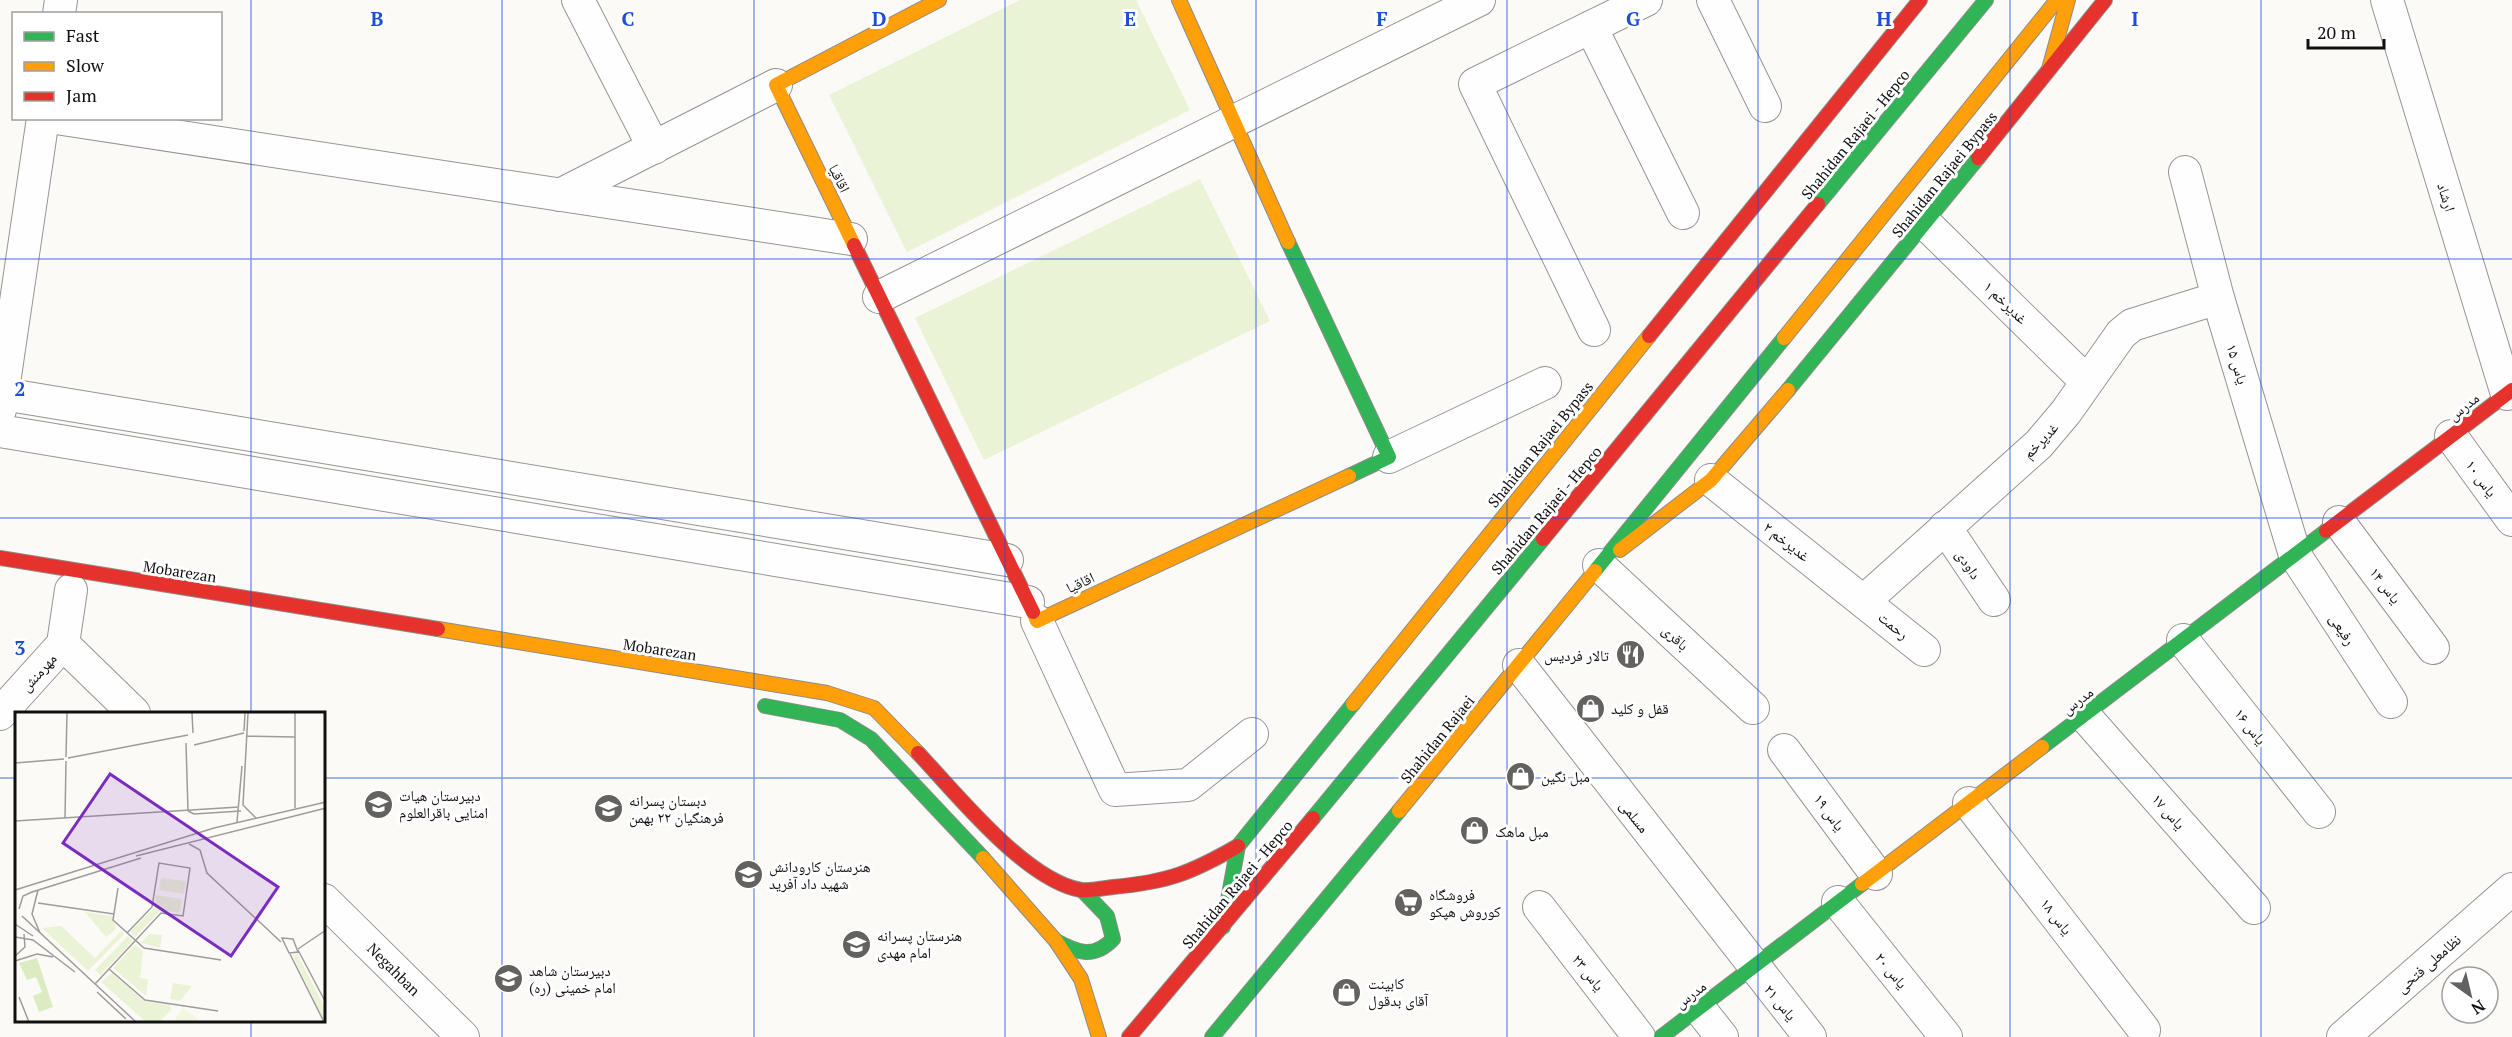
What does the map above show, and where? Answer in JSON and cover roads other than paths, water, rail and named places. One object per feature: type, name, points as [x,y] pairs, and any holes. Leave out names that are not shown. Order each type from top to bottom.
[{"type":"street","points":[[578,0],[654,148]]},
{"type":"street","points":[[560,195],[939,0]]},
{"type":"street","points":[[1179,0],[1232,122],[1389,457],[1545,383]]},
{"type":"street","points":[[879,297],[1479,0]]},
{"type":"street","points":[[1594,330],[1475,84],[1646,0]]},
{"type":"street","points":[[1713,0],[1765,106]]},
{"type":"street","name":"Shahidan Rajaei Bypass","points":[[1223,927],[1238,846],[1920,0]]},
{"type":"street","name":"Shahidan Rajaei - Hepco","points":[[1128,1037],[1223,927],[1986,0]]},
{"type":"street","points":[[1599,565],[2056,0]]},
{"type":"street","points":[[2049,69],[2068,0]]},
{"type":"street","name":"Shahidan Rajaei Bypass","points":[[1599,565],[1711,480],[1832,339],[2105,0]]},
{"type":"street","name":"ارشاد","points":[[2387,0],[2510,392]]},
{"type":"street","points":[[1591,27],[1683,213]]},
{"type":"street","name":"اقاقیا","points":[[776,85],[1007,560],[1039,612],[1389,457]]},
{"type":"street","points":[[43,120],[1,402],[1007,560]]},
{"type":"street","points":[[69,120],[851,239]]},
{"type":"street","name":"یاس ۱۵","points":[[2185,172],[2218,298],[2295,555]]},
{"type":"street","name":"غدیرخم ۱","points":[[1925,223],[2086,381]]},
{"type":"street","name":"غدیرخم","points":[[1864,601],[2039,444],[2066,412],[2109,347],[2132,325],[2218,298]]},
{"type":"street","name":"مدرس","points":[[1661,1037],[2510,392]]},
{"type":"street","points":[[0,431],[1039,612],[1125,789],[1188,785],[1252,734]]},
{"type":"street","name":"یاس ۱۰","points":[[2451,436],[2512,520]]},
{"type":"street","name":"غدیرخم ۲","points":[[1711,480],[1864,601]]},
{"type":"street","name":"یاس ۱۴","points":[[2339,522],[2433,648]]},
{"type":"street","name":"داودی","points":[[1945,527],[1994,600]]},
{"type":"street","name":"رفیعی","points":[[2295,555],[2391,702]]},
{"type":"street","name":"Mobarezan","points":[[0,558],[827,693],[874,708],[1020,858],[1051,878],[1082,890],[1156,883],[1197,868],[1238,846]]},
{"type":"street","name":"Shahidan Rajaei","points":[[1212,1037],[1599,565]]},
{"type":"street","name":"باقری","points":[[1599,565],[1753,708]]},
{"type":"street","name":"مهرمنش","points":[[0,714],[63,644],[71,590]]},
{"type":"street","name":"رحمت","points":[[1864,601],[1924,650]]},
{"type":"street","name":"یاس ۱۶","points":[[2183,640],[2319,812]]},
{"type":"street","points":[[63,644],[133,712]]},
{"type":"street","name":"مسلمی","points":[[1519,665],[1753,967]]},
{"type":"street","points":[[748,703],[840,720],[871,739],[1009,886],[1056,941],[1081,979],[1099,1037]]},
{"type":"street","name":"یاس ۱۷","points":[[2084,715],[2254,908]]},
{"type":"street","name":"یاس ۱۹","points":[[1784,750],[1876,874]]},
{"type":"street","name":"یاس ۱۸","points":[[1969,803],[2144,1030]]},
{"type":"street","name":"نظامعلی فتحی","points":[[2343,1037],[2512,889]]},
{"type":"street","points":[[1056,941],[1078,953],[1091,954],[1104,951],[1113,939],[1113,922],[1082,890]]},
{"type":"street","name":"Negahban","points":[[326,902],[463,1037]]},
{"type":"street","name":"یاس ۲۰","points":[[1838,902],[1946,1037]]},
{"type":"street","name":"یاس ۲۳","points":[[1539,908],[1639,1037]]},
{"type":"street","name":"یاس ۲۱","points":[[1753,967],[1809,1037]]},
{"type":"street","points":[[1699,1008],[1722,1037]]},
{"type":"place","name":"تالار فردیس","points":[[1630,655]]},
{"type":"place","name":"قفل و کلید","points":[[1590,708]]},
{"type":"place","name":"مبل نگین","points":[[1520,776]]},
{"type":"place","name":"دبیرستان هیات امنایی باقرالعلوم","points":[[378,804]]},
{"type":"place","name":"دبستان پسرانه فرهنگیان ۲۲ بهمن","points":[[608,809]]},
{"type":"place","name":"مبل ماهک","points":[[1474,831]]},
{"type":"place","name":"هنرستان کارودانش شهید داد آفرید","points":[[748,875]]},
{"type":"place","name":"فروشگاه کوروش هپکو","points":[[1408,903]]},
{"type":"place","name":"هنرستان پسرانه امام مهدی","points":[[856,944]]},
{"type":"place","name":"دبیرستان شاهد امام خمینی (ره)","points":[[508,979]]},
{"type":"place","name":"کابینت آقای بدقول","points":[[1347,992]]}]
